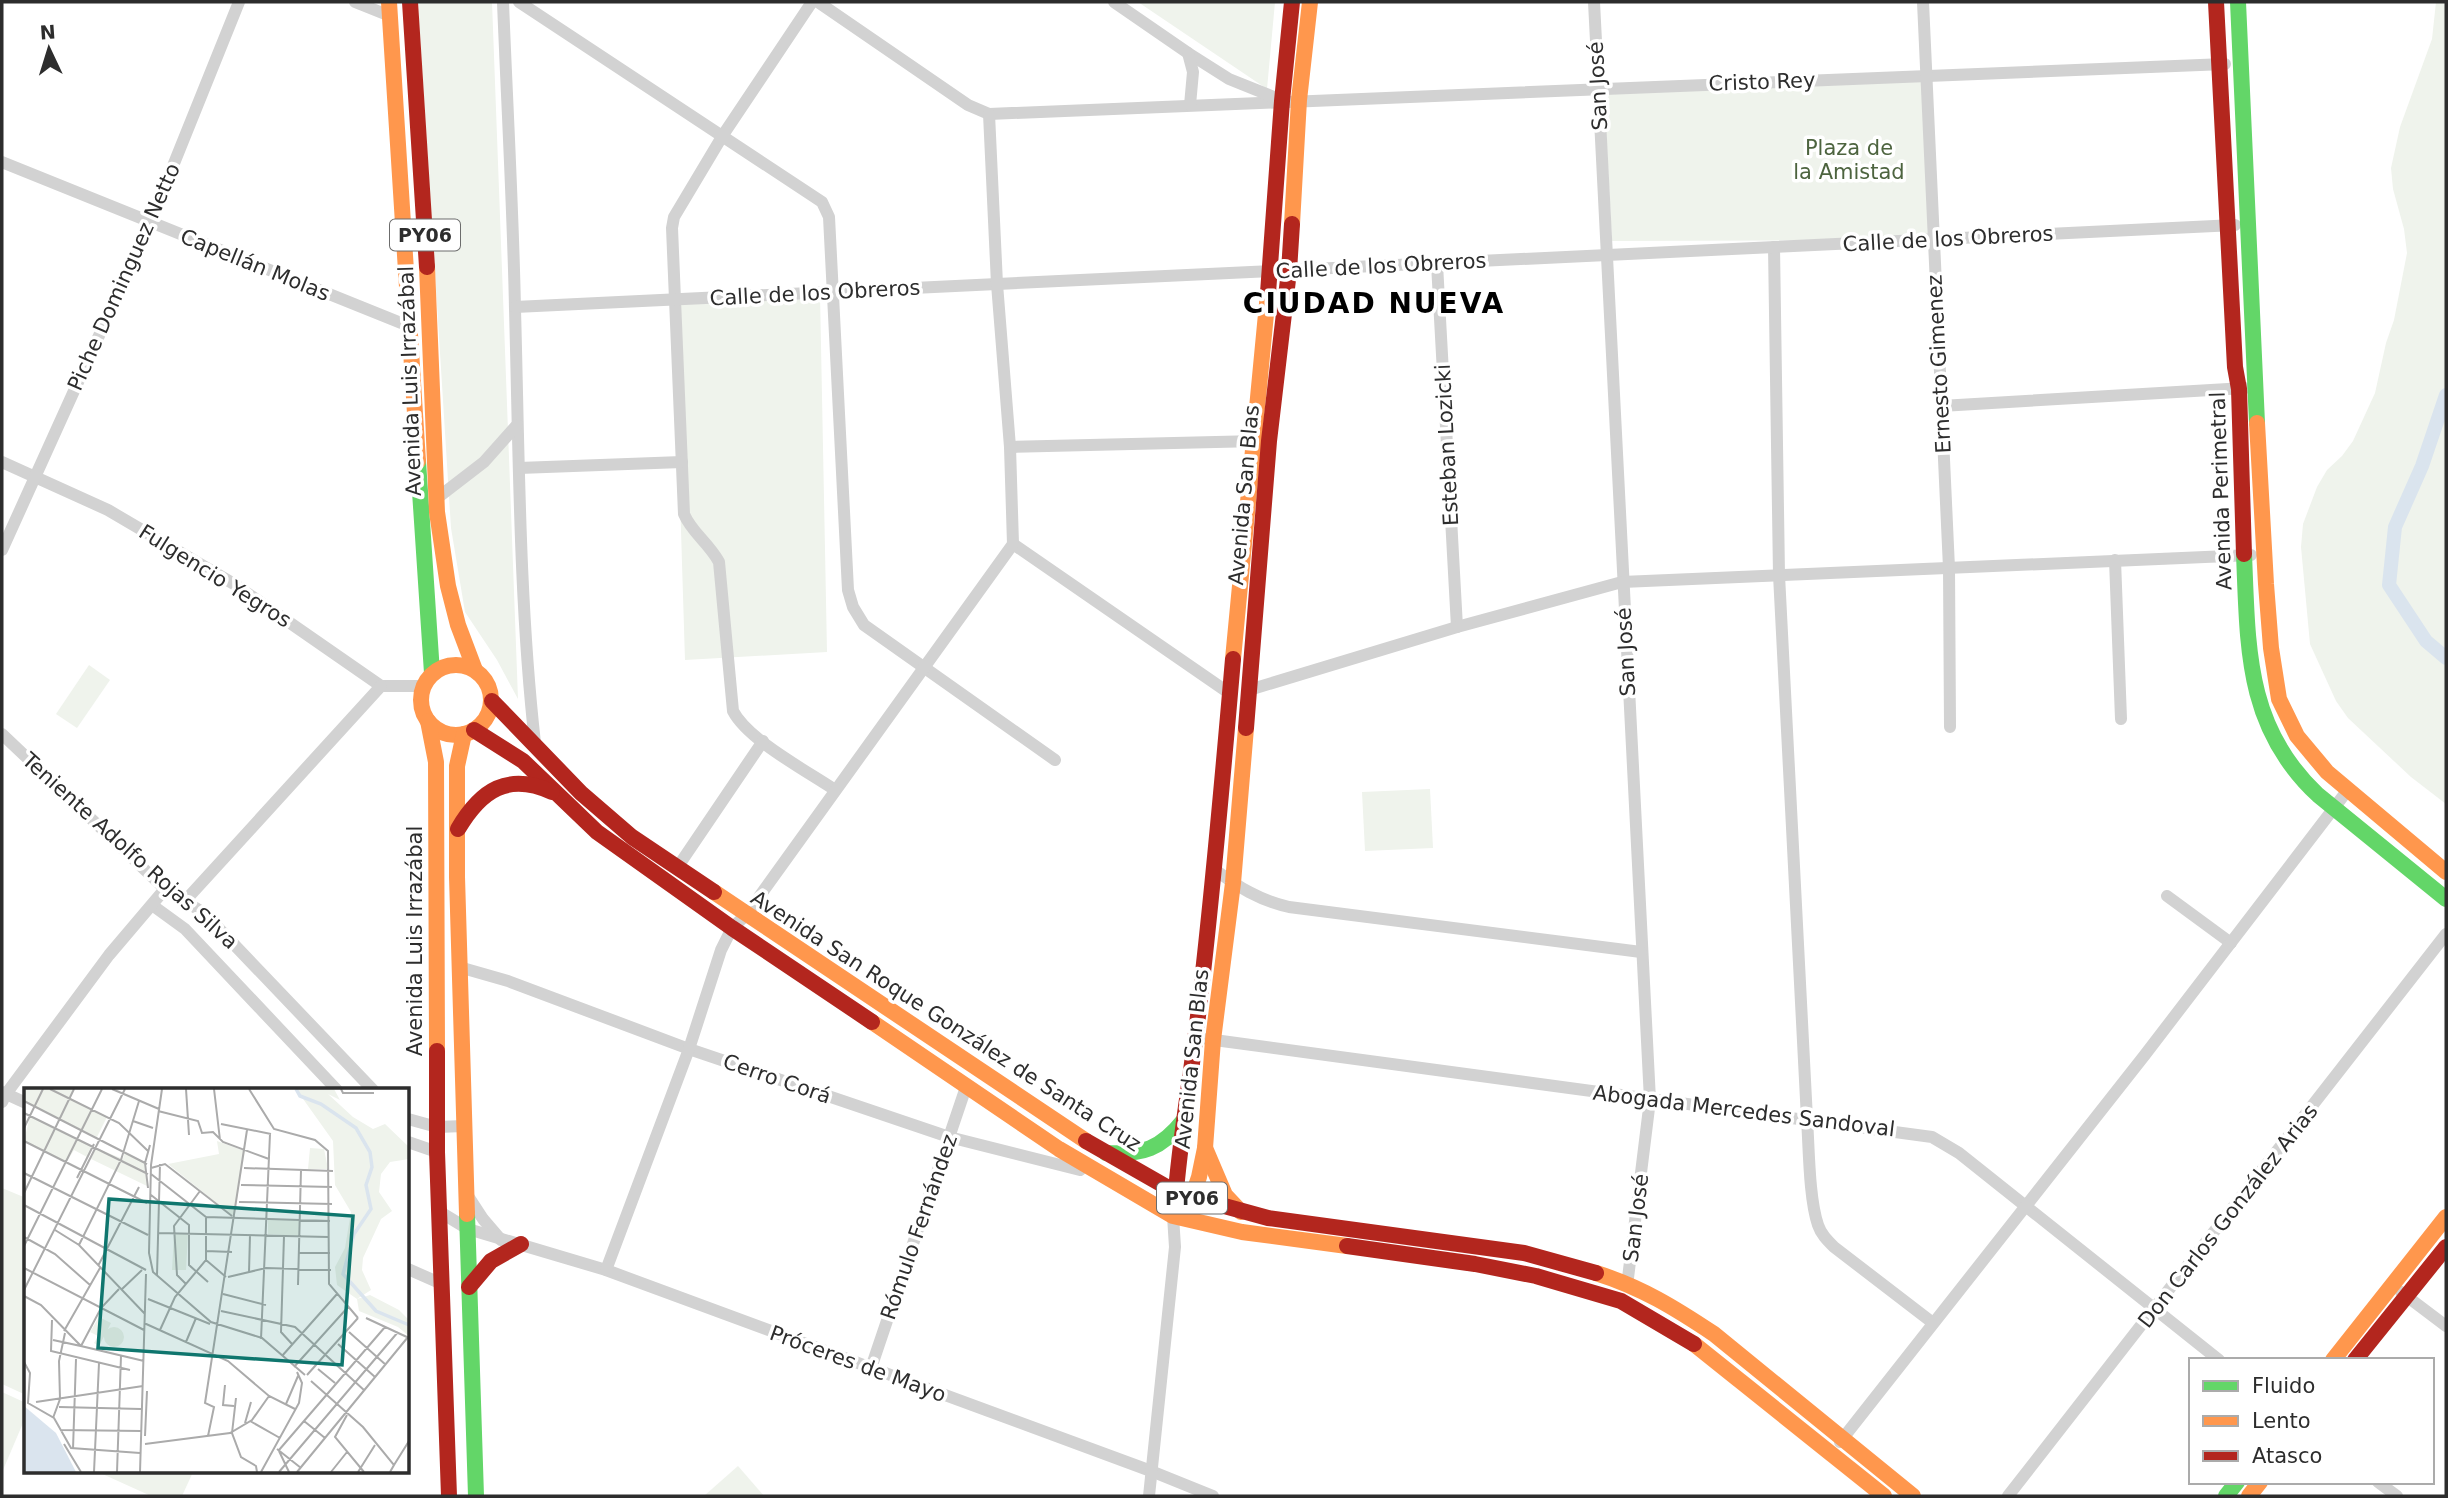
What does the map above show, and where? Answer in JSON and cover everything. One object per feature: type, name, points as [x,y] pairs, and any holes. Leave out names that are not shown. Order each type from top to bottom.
[{"type":"main road","name":"Avenida Luis Irrazábal","points":[[410,2],[431,334],[436,499],[448,586],[458,625],[475,670],[488,683],[492,701],[487,718],[469,732],[457,766],[459,967],[476,1496]]},
{"type":"main road","name":"Avenida San Blas","points":[[1179,1218],[1184,1195],[1184,1120],[1196,1038],[1214,869],[1229,693],[1260,441],[1289,271],[1293,2]]},
{"type":"main road","name":"Avenida San Blas","points":[[1184,1195],[1199,1177],[1205,1147],[1213,1040],[1233,883],[1249,690],[1270,272],[1291,100],[1310,2]]},
{"type":"main road","name":"Avenida Perimetral","points":[[2216,2],[2226,226],[2235,367],[2239,389],[2245,555],[2251,653],[2258,696],[2281,753],[2295,772],[2446,900]]},
{"type":"main road","name":"Avenida Perimetral","points":[[2238,2],[2265,554],[2271,648],[2279,699],[2297,736],[2319,763],[2347,791],[2446,872]]},
{"type":"main road","name":"Avenida Luis Irrazábal","points":[[390,9],[428,679],[421,704],[428,722],[436,762],[437,1152],[449,1496]]},
{"type":"main road","points":[[428,679],[442,667],[453,664],[465,665],[475,670]]},
{"type":"main road","name":"Avenida San Roque González de Santa Cruz","points":[[492,701],[582,793],[632,837],[992,1081],[1104,1153],[1184,1195],[1241,1212],[1409,1239],[1524,1253],[1628,1283],[1714,1334],[1913,1496]]},
{"type":"main road","name":"PY06","points":[[428,722],[440,731],[456,735],[469,732]]},
{"type":"main road","name":"Avenida San Roque González de Santa Cruz","points":[[469,732],[523,761],[597,832],[732,928],[1100,1175],[1179,1218],[1287,1239],[1475,1264],[1550,1280],[1621,1301],[1695,1344],[1884,1496]]},
{"type":"main road","points":[[457,829],[466,813],[479,800],[510,783],[537,784],[561,797]]},
{"type":"main road","points":[[1104,1153],[1128,1155],[1155,1148],[1171,1137],[1184,1120]]},
{"type":"main road","points":[[1205,1147],[1225,1195],[1241,1212]]},
{"type":"main road","points":[[2335,1358],[2446,1217]]},
{"type":"main road","points":[[469,1287],[479,1270],[495,1256],[521,1244]]},
{"type":"main road","points":[[2357,1358],[2446,1247]]},
{"type":"street","name":"Piche Dominguez Netto","points":[[2,550],[150,223],[239,2]]},
{"type":"street","points":[[355,2],[390,9]]},
{"type":"street","points":[[503,2],[517,425],[529,684],[536,744]]},
{"type":"street","points":[[519,2],[822,202],[829,217],[848,590],[853,607],[864,625],[1055,760]]},
{"type":"street","points":[[606,1270],[689,1049],[721,950],[732,928],[746,915],[1013,544],[1010,447],[997,284],[989,114],[968,105],[815,2],[723,135],[674,217],[672,228],[684,514],[690,528],[710,546],[719,562],[733,710],[739,722],[763,741],[835,790]]},
{"type":"street","points":[[1114,2],[1229,79],[1291,100]]},
{"type":"street","name":"San José","points":[[1594,2],[1650,1100],[1628,1283],[1621,1301]]},
{"type":"street","name":"Ernesto Gimenez","points":[[1923,2],[1949,568],[1950,727]]},
{"type":"street","points":[[1188,53],[1193,72],[1190,105]]},
{"type":"street","name":"Cristo Rey","points":[[989,114],[2241,64]]},
{"type":"street","name":"Capellán Molas","points":[[2,162],[431,334]]},
{"type":"street","name":"Calle de los Obreros","points":[[515,307],[2247,225]]},
{"type":"street","points":[[1774,247],[1779,575],[1807,1119],[1814,1207],[1823,1237],[1834,1248],[1933,1323]]},
{"type":"street","name":"Esteban Lozicki","points":[[1437,264],[1457,627]]},
{"type":"street","points":[[1941,406],[2258,387]]},
{"type":"street","points":[[436,499],[484,462],[517,425]]},
{"type":"street","points":[[1010,447],[1260,441]]},
{"type":"street","name":"Fulgencio Yegros","points":[[2,462],[107,510],[234,584],[381,686]]},
{"type":"street","points":[[519,468],[682,462]]},
{"type":"street","points":[[1013,544],[1229,693]]},
{"type":"street","points":[[1249,690],[1457,627],[1622,582],[2265,554]]},
{"type":"street","points":[[2115,561],[2121,719]]},
{"type":"street","points":[[184,902],[381,686],[428,679]]},
{"type":"street","name":"Teniente Adolfo Rojas Silva","points":[[2,734],[165,889],[204,913],[371,1088]]},
{"type":"street","points":[[677,868],[763,741]]},
{"type":"street","points":[[1832,1453],[2347,791]]},
{"type":"street","points":[[1214,869],[1268,902],[1641,952]]},
{"type":"street","points":[[24,1102],[3,1096],[109,955],[165,889]]},
{"type":"street","points":[[2167,896],[2231,943]]},
{"type":"street","name":"Teniente Adolfo Rojas Silva","points":[[152,905],[185,929],[335,1088]]},
{"type":"street","name":"Don Carlos González Arias","points":[[2008,1496],[2446,934]]},
{"type":"street","name":"Cerro Corá","points":[[459,967],[508,981],[689,1049],[950,1137],[1100,1175]]},
{"type":"street","name":"Abogada Mercedes Sandoval","points":[[1196,1038],[1932,1137],[1959,1153],[2216,1358]]},
{"type":"street","name":"Rómulo Fernández","points":[[871,1368],[966,1087]]},
{"type":"street","points":[[410,1120],[437,1127],[464,1126]]},
{"type":"street","points":[[410,1143],[437,1152]]},
{"type":"street","points":[[466,1193],[482,1219],[501,1240]]},
{"type":"street","name":"Próceres de Mayo","points":[[440,1212],[468,1229],[606,1270],[1213,1496]]},
{"type":"street","name":"Avenida San Blas","points":[[1149,1496],[1179,1218]]},
{"type":"street","points":[[410,1270],[442,1284]]},
{"type":"street","points":[[2392,1286],[2446,1326]]},
{"type":"street","points":[[2381,1484],[2397,1496]]},
{"type":"green space","points":[[418,2],[492,2],[518,699],[497,660],[465,612],[451,528]]},
{"type":"green space","points":[[1138,2],[1275,2],[1267,89]]},
{"type":"green space","points":[[2436,2],[2446,2],[2446,804],[2411,777],[2348,718],[2336,701],[2310,644],[2301,547],[2303,524],[2317,487],[2327,470],[2353,441],[2375,393],[2394,320],[2407,253],[2391,168],[2400,127],[2432,39]]},
{"type":"green space","name":"Plaza de la Amistad","points":[[1926,76],[1933,240],[1612,241],[1604,91]]},
{"type":"green space","points":[[820,294],[827,652],[685,660],[674,304]]},
{"type":"green space","points":[[89,665],[110,680],[77,728],[56,714]]},
{"type":"green space","points":[[1430,789],[1433,848],[1365,851],[1362,792]]},
{"type":"green space","points":[[2,1188],[24,1197],[24,1394],[2,1384]]},
{"type":"green space","points":[[2,1392],[24,1402],[24,1421],[3,1470]]},
{"type":"green space","points":[[738,1466],[764,1496],[704,1496]]},
{"type":"green space","points":[[102,1474],[192,1474],[182,1496],[151,1496]]},
{"type":"waterway","points":[[2446,395],[2422,466],[2395,527],[2389,585],[2426,641],[2446,658]]},
{"type":"traffic: fast","points":[[2238,2],[2257,423]]},
{"type":"traffic: fast","points":[[418,461],[432,673]]},
{"type":"traffic: fast","points":[[2244,554],[2247,621],[2255,684],[2276,742],[2294,769],[2318,795],[2446,899]]},
{"type":"traffic: fast","points":[[1106,1153],[1131,1153],[1150,1148],[1167,1138],[1184,1120]]},
{"type":"traffic: fast","points":[[467,1214],[476,1496]]},
{"type":"traffic: fast","points":[[2226,1496],[2235,1484]]},
{"type":"traffic: slow","points":[[389,2],[418,461]]},
{"type":"traffic: slow","points":[[1292,224],[1299,100],[1310,2]]},
{"type":"traffic: slow","points":[[427,267],[437,512],[448,586],[458,625],[475,670]]},
{"type":"traffic: slow","points":[[1233,659],[1268,293]]},
{"type":"traffic: slow","points":[[2257,423],[2271,648],[2279,699],[2297,736],[2327,772],[2446,872]]},
{"type":"traffic: slow","points":[[463,665],[476,671],[485,680],[489,686],[491,700],[489,714],[481,725],[470,733],[449,735],[431,725],[423,714],[421,693],[431,675],[442,667],[463,665]]},
{"type":"traffic: slow","points":[[428,721],[436,762],[437,1051]]},
{"type":"traffic: slow","points":[[1188,1209],[1205,1148],[1213,1040],[1233,883],[1246,728]]},
{"type":"traffic: slow","points":[[464,734],[457,766],[457,877],[467,1214]]},
{"type":"traffic: slow","points":[[714,892],[1086,1141]]},
{"type":"traffic: slow","points":[[872,1022],[1059,1149],[1173,1216],[1242,1232],[1347,1246]]},
{"type":"traffic: slow","points":[[1205,1148],[1225,1195],[1241,1212]]},
{"type":"traffic: slow","points":[[2335,1358],[2446,1217]]},
{"type":"traffic: slow","points":[[1596,1273],[1657,1299],[1714,1334],[1913,1496]]},
{"type":"traffic: slow","points":[[1694,1344],[1884,1496]]},
{"type":"traffic: slow","points":[[2249,1496],[2258,1484]]},
{"type":"traffic: jam","points":[[410,2],[427,267]]},
{"type":"traffic: jam","points":[[1268,293],[1292,2]]},
{"type":"traffic: jam","points":[[2216,2],[2235,367],[2239,389],[2244,554]]},
{"type":"traffic: jam","points":[[1246,728],[1269,441],[1292,224]]},
{"type":"traffic: jam","points":[[1175,1202],[1209,920],[1233,659]]},
{"type":"traffic: jam","points":[[492,701],[581,793],[632,837],[714,892]]},
{"type":"traffic: jam","points":[[474,730],[523,761],[597,832],[732,928],[872,1022]]},
{"type":"traffic: jam","points":[[458,829],[476,804],[497,788],[522,784],[552,792]]},
{"type":"traffic: jam","points":[[437,1051],[437,1152],[449,1496]]},
{"type":"traffic: jam","points":[[1086,1141],[1177,1193],[1268,1218],[1524,1253],[1596,1273]]},
{"type":"traffic: jam","points":[[469,1287],[491,1261],[521,1244]]},
{"type":"traffic: jam","points":[[1347,1246],[1475,1264],[1536,1276],[1621,1301],[1694,1344]]},
{"type":"traffic: jam","points":[[2357,1358],[2446,1247]]},
{"type":"district","name":"CIUDAD NUEVA","points":[[1374,303]]}]
